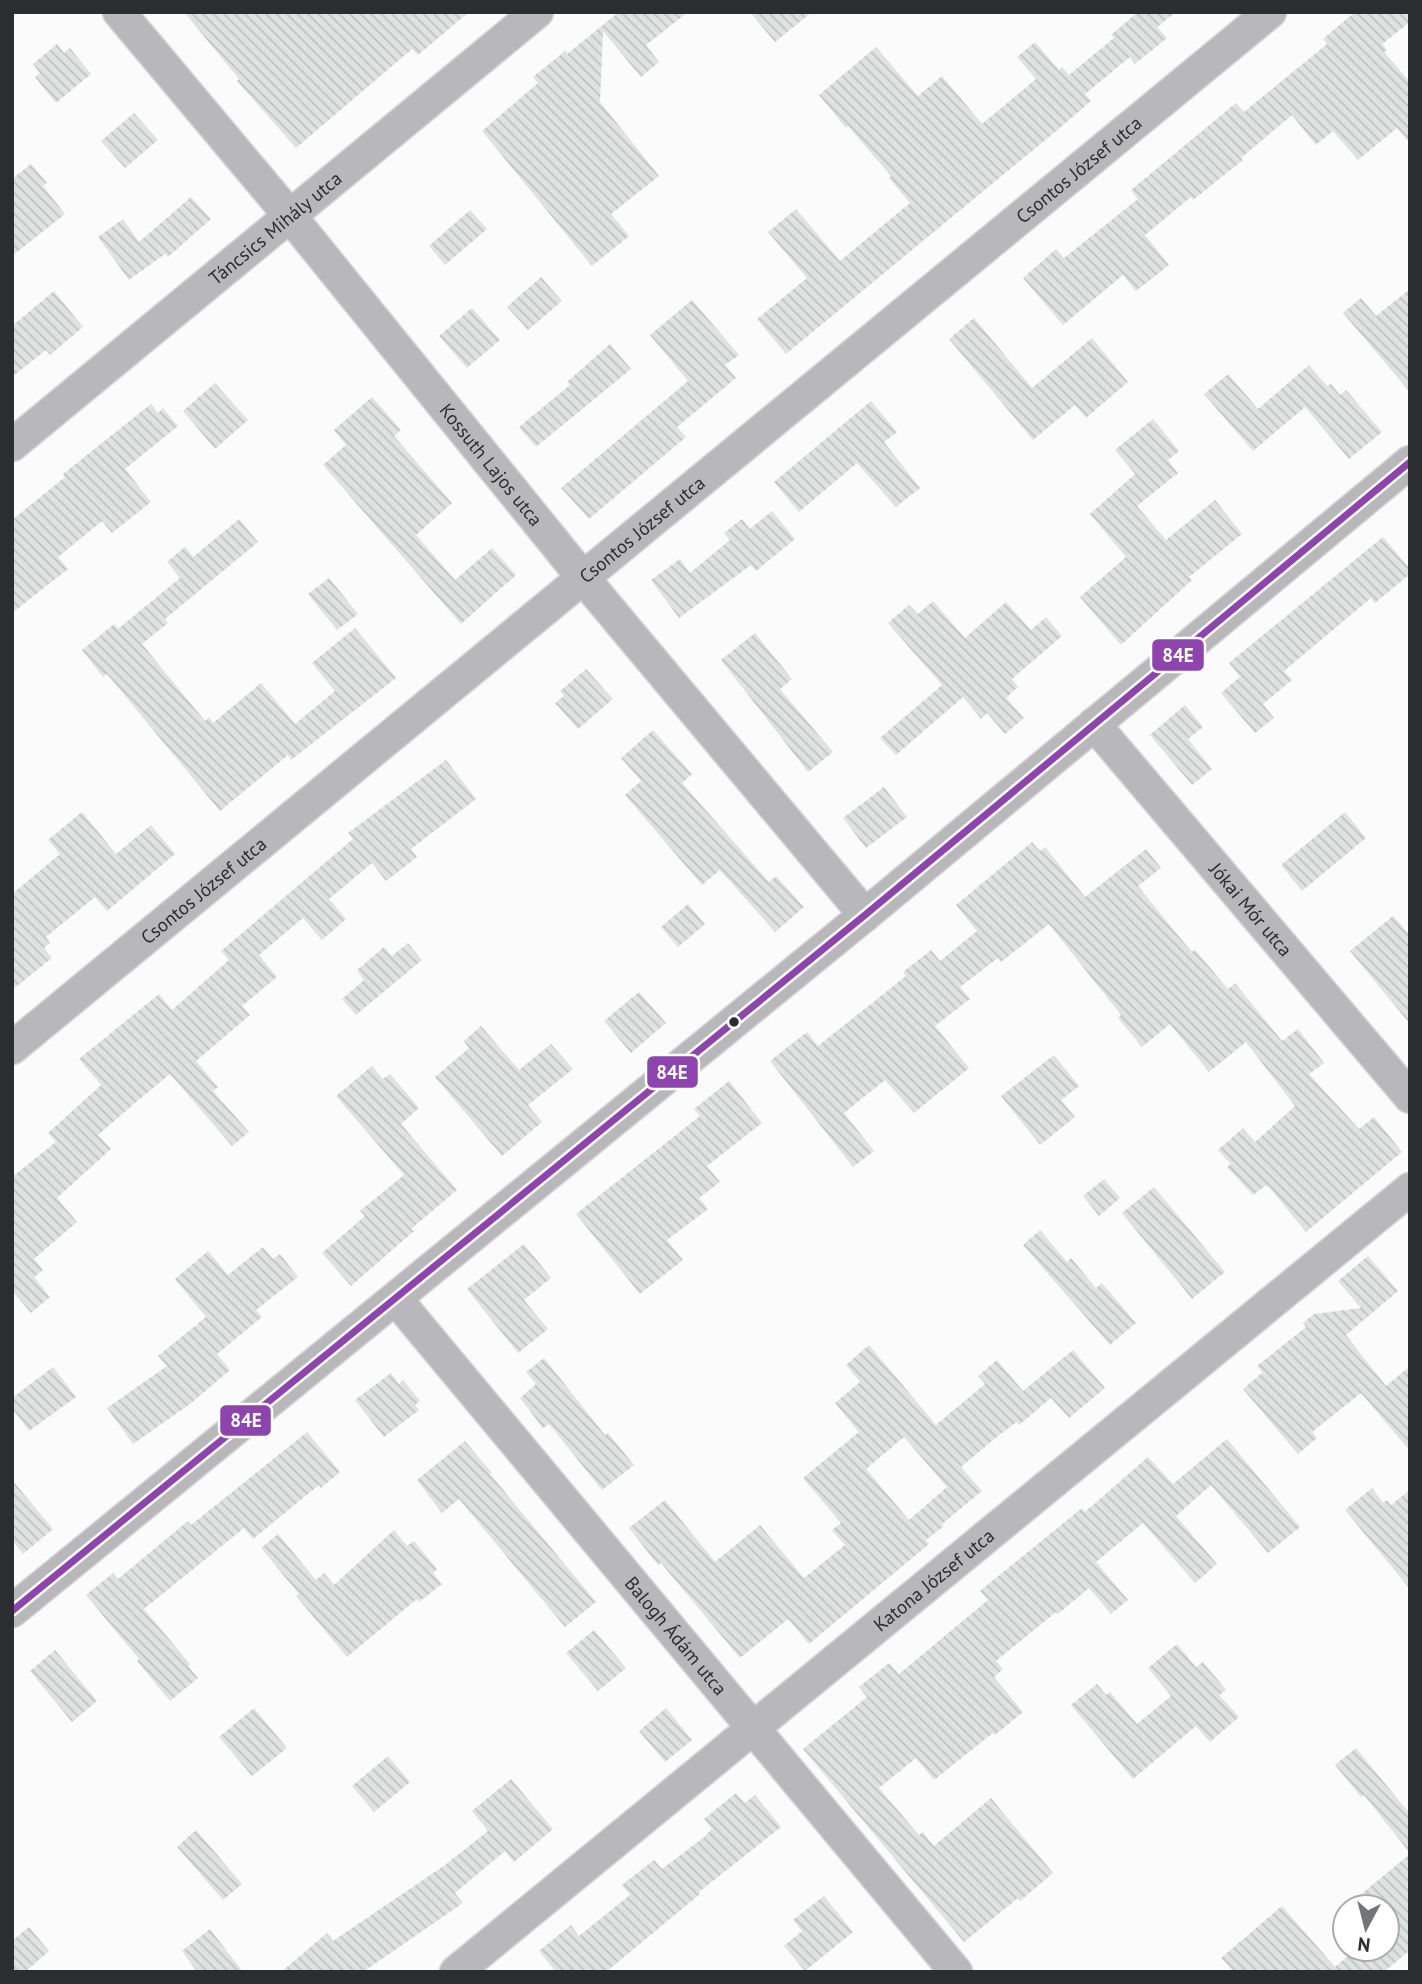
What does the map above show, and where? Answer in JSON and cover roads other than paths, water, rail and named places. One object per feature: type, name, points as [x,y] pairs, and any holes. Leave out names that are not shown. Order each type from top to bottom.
[{"type":"street","name":"Kossuth Lajos utca","points":[[119,12],[290,216],[584,579],[865,915]]},
{"type":"street","name":"Táncsics Mihály utca","points":[[12,445],[537,12]]},
{"type":"street","name":"Csontos József utca","points":[[12,1048],[1270,12]]},
{"type":"street","points":[[12,1611],[865,915],[1410,462]]},
{"type":"street","name":"Jókai Mór utca","points":[[1094,723],[1410,1097]]},
{"type":"street","name":"Katona József utca","points":[[456,1972],[1410,1189]]},
{"type":"street","name":"Balogh Ádám utca","points":[[396,1299],[956,1972]]}]
